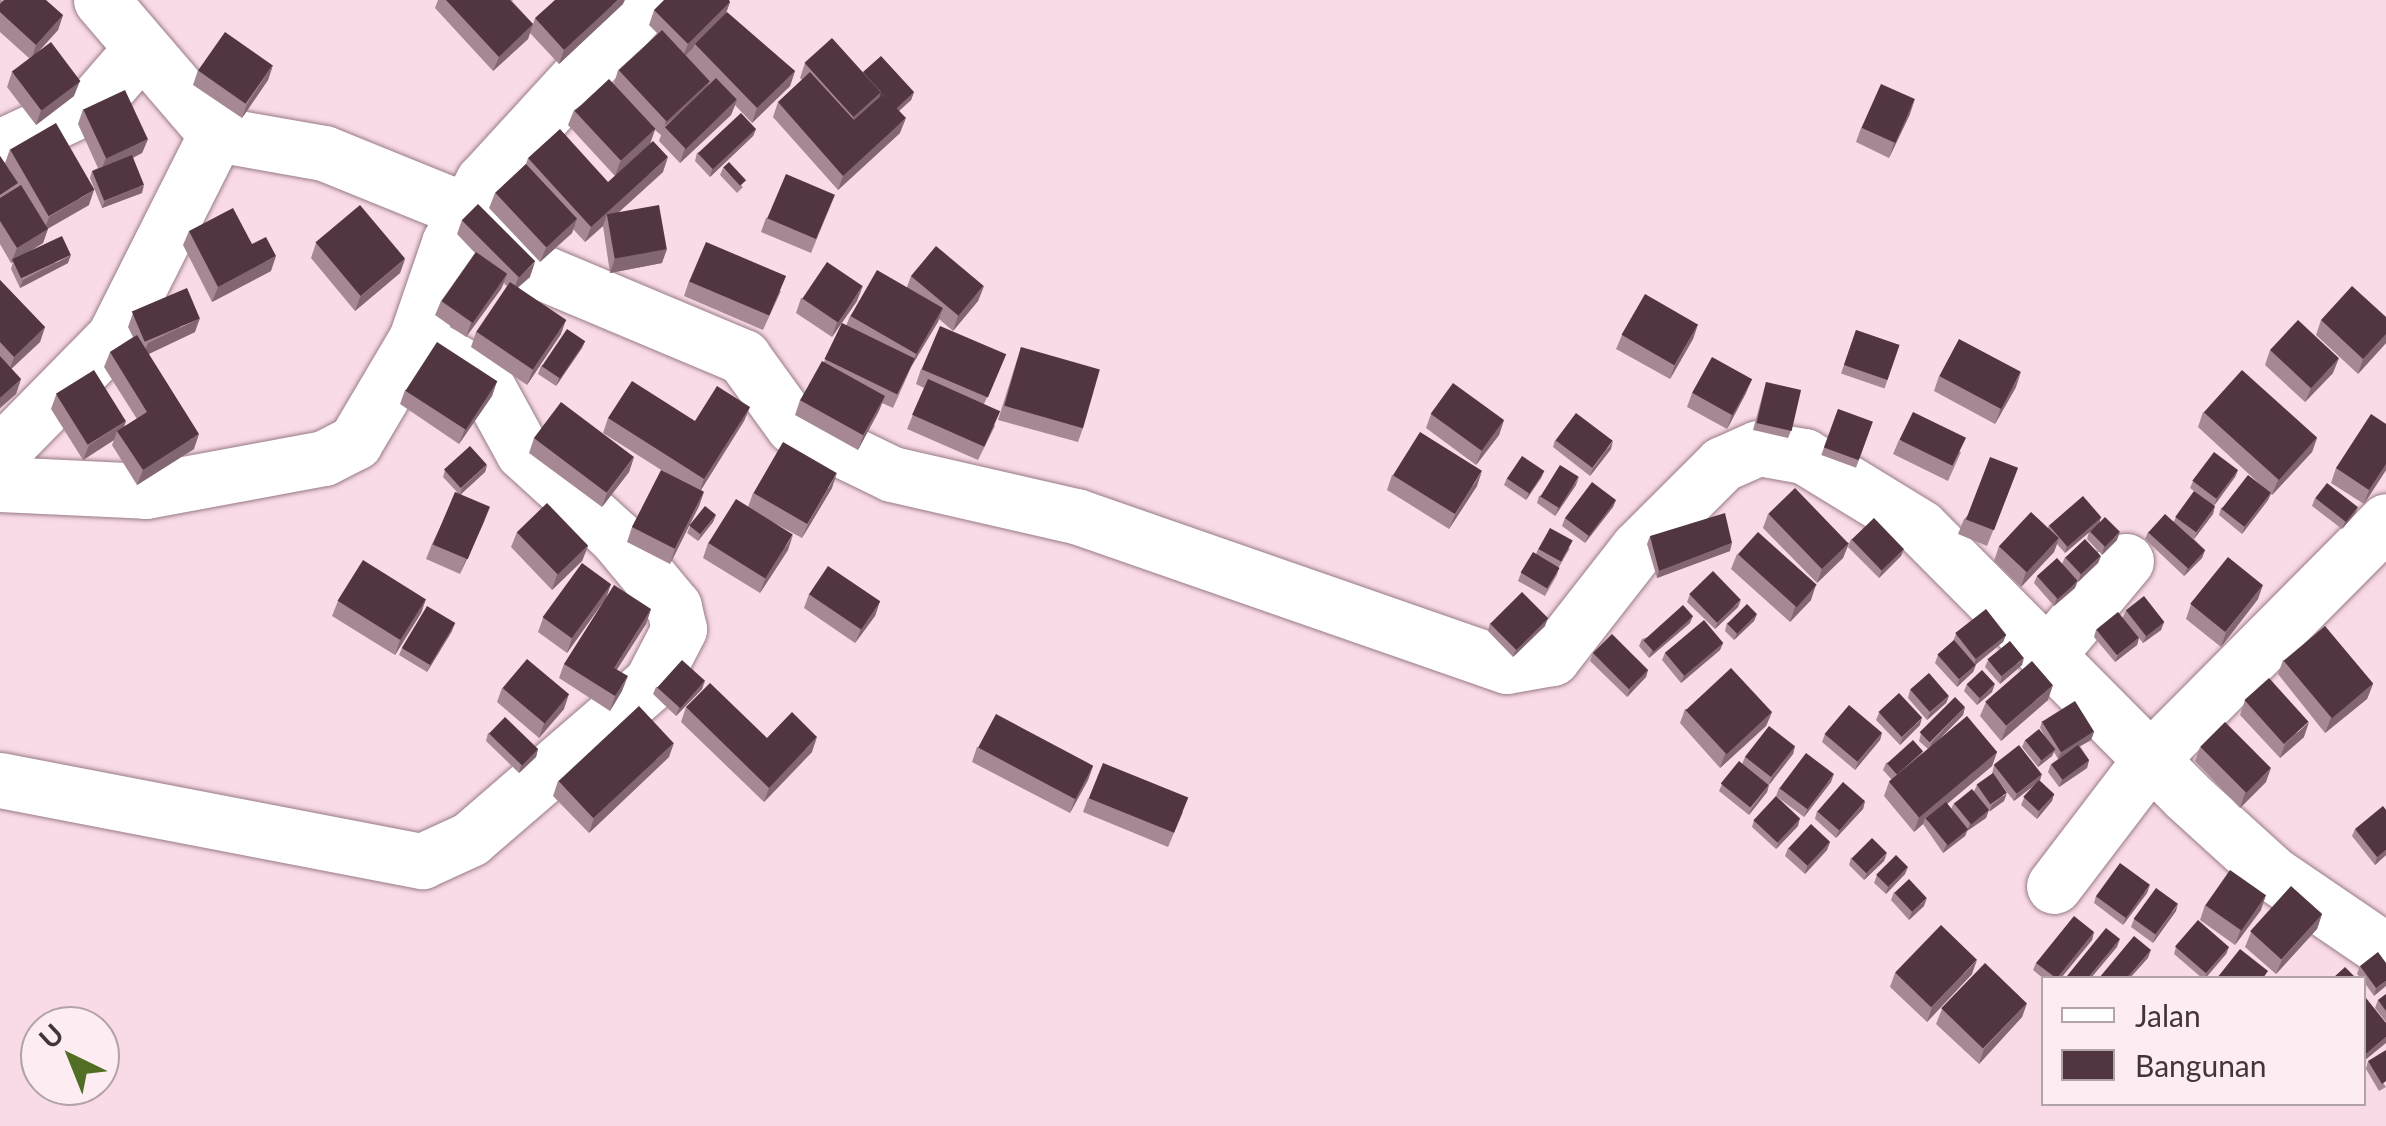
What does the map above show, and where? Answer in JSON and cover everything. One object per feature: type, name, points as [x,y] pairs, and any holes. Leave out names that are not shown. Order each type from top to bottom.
[{"type":"street","points":[[101,0],[216,134],[324,152],[464,211],[534,270],[743,356],[793,426],[892,474],[1076,516],[1507,666],[1552,658],[1686,496],[1758,448],[1804,456],[1888,501],[2274,874],[2384,950]]},
{"type":"street","points":[[0,484],[146,490],[324,458],[366,426],[416,339],[464,211],[506,150],[649,0]]},
{"type":"street","points":[[0,147],[94,103],[140,49]]},
{"type":"street","points":[[0,453],[114,337],[216,134]]},
{"type":"street","points":[[0,780],[422,861],[470,839],[651,683],[679,629],[674,607],[616,537],[523,452],[482,377],[416,339]]},
{"type":"street","points":[[2054,886],[2153,756],[2386,520]]},
{"type":"street","points":[[2049,653],[2126,562]]},
{"type":"building","points":[[4,0],[46,0],[63,15],[36,45],[0,12]]},
{"type":"building","points":[[446,0],[510,0],[533,24],[499,57]]},
{"type":"building","points":[[555,0],[618,0],[564,50],[535,18]]},
{"type":"building","points":[[664,0],[730,2],[688,44],[654,10]]},
{"type":"building","points":[[727,12],[795,71],[757,108],[695,44]]},
{"type":"building","points":[[662,30],[710,81],[667,121],[619,70]]},
{"type":"building","points":[[225,32],[273,65],[246,104],[198,71]]},
{"type":"building","points":[[832,38],[881,92],[853,117],[805,63]]},
{"type":"building","points":[[51,42],[80,81],[41,111],[12,71]]},
{"type":"building","points":[[881,56],[914,92],[896,109],[883,94],[879,97],[881,92],[863,72]]},
{"type":"building","points":[[810,72],[854,120],[883,94],[906,118],[843,176],[778,102]]},
{"type":"building","points":[[716,78],[737,100],[686,149],[665,127]]},
{"type":"building","points":[[609,79],[655,129],[621,161],[575,111]]},
{"type":"building","points":[[1881,84],[1915,99],[1895,143],[1861,128]]},
{"type":"building","points":[[125,90],[148,139],[106,158],[83,109]]},
{"type":"building","points":[[741,113],[756,129],[713,169],[698,153]]},
{"type":"building","points":[[56,123],[94,190],[49,216],[10,150]]},
{"type":"building","points":[[560,129],[608,182],[653,141],[668,157],[591,227],[528,158]]},
{"type":"building","points":[[132,155],[144,185],[104,201],[92,171]]},
{"type":"building","points":[[0,156],[18,183],[0,195]]},
{"type":"building","points":[[729,162],[746,180],[740,186],[723,167]]},
{"type":"building","points":[[526,164],[577,219],[546,247],[495,193]]},
{"type":"building","points":[[786,174],[835,195],[816,239],[767,218]]},
{"type":"building","points":[[21,185],[48,229],[17,248],[0,221],[0,198]]},
{"type":"building","points":[[478,204],[535,261],[519,278],[462,220]]},
{"type":"building","points":[[360,205],[405,259],[361,296],[316,242]]},
{"type":"building","points":[[659,205],[667,249],[615,259],[607,214]]},
{"type":"building","points":[[233,208],[252,244],[266,237],[276,256],[218,287],[189,231]]},
{"type":"building","points":[[62,236],[71,255],[21,278],[12,259]]},
{"type":"building","points":[[706,242],[786,276],[769,316],[689,282]]},
{"type":"building","points":[[936,246],[983,286],[958,316],[911,276]]},
{"type":"building","points":[[476,252],[507,274],[473,323],[442,301]]},
{"type":"building","points":[[827,262],[863,286],[838,323],[802,298]]},
{"type":"building","points":[[877,270],[943,308],[916,354],[850,316]]},
{"type":"building","points":[[0,280],[45,327],[14,357],[0,342]]},
{"type":"building","points":[[510,282],[566,320],[533,370],[476,332]]},
{"type":"building","points":[[2352,286],[2386,317],[2386,334],[2363,359],[2321,320]]},
{"type":"building","points":[[187,288],[200,318],[145,342],[132,311]]},
{"type":"building","points":[[1645,294],[1698,324],[1674,365],[1622,335]]},
{"type":"building","points":[[2298,320],[2339,358],[2311,388],[2270,350]]},
{"type":"building","points":[[842,323],[915,359],[897,394],[824,359]]},
{"type":"building","points":[[940,326],[1006,354],[988,397],[922,369]]},
{"type":"building","points":[[567,329],[585,341],[560,379],[542,366]]},
{"type":"building","points":[[1856,330],[1899,345],[1887,380],[1844,365]]},
{"type":"building","points":[[137,335],[199,434],[143,470],[117,431],[147,412],[110,352]]},
{"type":"building","points":[[1959,339],[2021,372],[2001,409],[1939,376]]},
{"type":"building","points":[[437,342],[497,381],[466,430],[405,391]]},
{"type":"building","points":[[1021,347],[1100,370],[1083,428],[1004,406]]},
{"type":"building","points":[[0,356],[21,379],[0,398]]},
{"type":"building","points":[[1712,357],[1752,379],[1732,415],[1692,393]]},
{"type":"building","points":[[822,361],[885,396],[863,435],[800,400]]},
{"type":"building","points":[[94,370],[126,421],[88,445],[56,394]]},
{"type":"building","points":[[2242,370],[2317,438],[2279,480],[2204,412]]},
{"type":"building","points":[[928,379],[1000,411],[984,447],[912,415]]},
{"type":"building","points":[[632,381],[695,421],[717,386],[750,407],[704,479],[608,418]]},
{"type":"building","points":[[1766,382],[1801,390],[1792,431],[1757,423]]},
{"type":"building","points":[[1453,383],[1504,420],[1482,451],[1431,414]]},
{"type":"building","points":[[561,402],[634,457],[607,493],[534,438]]},
{"type":"building","points":[[1838,409],[1873,422],[1859,460],[1824,448]]},
{"type":"building","points":[[1913,412],[1966,438],[1952,466],[1899,440]]},
{"type":"building","points":[[1576,413],[1613,441],[1592,468],[1556,440]]},
{"type":"building","points":[[2371,414],[2386,424],[2386,464],[2369,490],[2336,468]]},
{"type":"building","points":[[1420,432],[1482,471],[1455,514],[1393,475]]},
{"type":"building","points":[[783,442],[837,473],[807,524],[754,493]]},
{"type":"building","points":[[470,446],[487,465],[461,488],[444,469]]},
{"type":"building","points":[[2214,452],[2238,470],[2216,499],[2192,481]]},
{"type":"building","points":[[1522,456],[1544,471],[1529,493],[1507,478]]},
{"type":"building","points":[[1990,457],[2018,468],[1994,530],[1966,520]]},
{"type":"building","points":[[1560,465],[1579,477],[1559,508],[1540,496]]},
{"type":"building","points":[[661,470],[704,492],[675,549],[632,527]]},
{"type":"building","points":[[2248,475],[2271,493],[2244,527],[2222,509]]},
{"type":"building","points":[[1592,482],[1616,500],[1589,536],[1565,518]]},
{"type":"building","points":[[2327,483],[2358,507],[2346,522],[2315,498]]},
{"type":"building","points":[[1795,488],[1848,543],[1822,569],[1768,514]]},
{"type":"building","points":[[2194,491],[2215,506],[2196,532],[2175,517]]},
{"type":"building","points":[[455,492],[490,507],[468,559],[433,544]]},
{"type":"building","points":[[2083,496],[2101,517],[2067,547],[2049,526]]},
{"type":"building","points":[[736,499],[793,535],[765,579],[708,543]]},
{"type":"building","points":[[547,503],[588,545],[558,575],[517,532]]},
{"type":"building","points":[[705,506],[716,515],[700,534],[689,525]]},
{"type":"building","points":[[2031,512],[2059,538],[2027,572],[1999,546]]},
{"type":"building","points":[[1725,513],[1732,543],[1659,571],[1650,536]]},
{"type":"building","points":[[2165,514],[2205,550],[2188,569],[2148,533]]},
{"type":"building","points":[[2105,517],[2120,532],[2105,547],[2090,532]]},
{"type":"building","points":[[1874,518],[1904,549],[1882,570],[1852,540]]},
{"type":"building","points":[[1550,528],[1573,541],[1561,562],[1538,549]]},
{"type":"building","points":[[1758,532],[1817,585],[1797,607],[1738,554]]},
{"type":"building","points":[[2085,539],[2101,556],[2081,574],[2065,557]]},
{"type":"building","points":[[1533,552],[1560,568],[1547,589],[1521,573]]},
{"type":"building","points":[[2228,557],[2263,585],[2225,632],[2190,604]]},
{"type":"building","points":[[2057,558],[2078,581],[2058,599],[2037,576]]},
{"type":"building","points":[[363,560],[426,599],[400,640],[338,601]]},
{"type":"building","points":[[582,563],[611,584],[572,638],[543,617]]},
{"type":"building","points":[[828,566],[880,601],[861,629],[809,594]]},
{"type":"building","points":[[1713,571],[1741,600],[1717,623],[1689,594]]},
{"type":"building","points":[[614,585],[651,609],[614,668],[628,676],[615,696],[564,664]]},
{"type":"building","points":[[1522,592],[1548,618],[1516,650],[1490,624]]},
{"type":"building","points":[[2144,596],[2164,622],[2146,636],[2126,610]]},
{"type":"building","points":[[1747,604],[1757,614],[1737,634],[1727,624]]},
{"type":"building","points":[[1683,605],[1693,616],[1654,652],[1644,640]]},
{"type":"building","points":[[427,606],[455,623],[430,665],[402,648]]},
{"type":"building","points":[[1986,609],[2006,635],[1976,659],[1955,633]]},
{"type":"building","points":[[2118,612],[2139,638],[2117,655],[2096,630]]},
{"type":"building","points":[[1704,620],[1723,643],[1684,676],[1665,653]]},
{"type":"building","points":[[2325,626],[2373,683],[2332,718],[2284,661]]},
{"type":"building","points":[[1612,634],[1648,670],[1629,689],[1593,653]]},
{"type":"building","points":[[1954,640],[1976,665],[1959,679],[1937,654]]},
{"type":"building","points":[[2010,641],[2024,658],[2001,676],[1987,659]]},
{"type":"building","points":[[527,659],[569,694],[545,723],[503,688]]},
{"type":"building","points":[[682,660],[705,681],[680,708],[657,687]]},
{"type":"building","points":[[2032,661],[2053,685],[2006,726],[1985,702]]},
{"type":"building","points":[[1731,668],[1772,712],[1727,754],[1686,710]]},
{"type":"building","points":[[1982,670],[1995,684],[1980,698],[1967,684]]},
{"type":"building","points":[[1929,673],[1949,696],[1930,712],[1910,689]]},
{"type":"building","points":[[2269,678],[2308,722],[2284,744],[2244,700]]},
{"type":"building","points":[[710,683],[767,738],[792,712],[817,737],[769,788],[686,707]]},
{"type":"building","points":[[1899,693],[1922,718],[1902,737],[1879,712]]},
{"type":"building","points":[[1955,697],[1965,707],[1930,742],[1920,732]]},
{"type":"building","points":[[2075,701],[2094,732],[2061,752],[2042,722]]},
{"type":"building","points":[[1849,705],[1882,733],[1858,762],[1825,734]]},
{"type":"building","points":[[639,706],[674,743],[593,818],[559,781]]},
{"type":"building","points":[[996,714],[1093,766],[1075,799],[978,748]]},
{"type":"building","points":[[1967,716],[1997,752],[1919,818],[1889,782]]},
{"type":"building","points":[[505,717],[538,749],[522,765],[489,734]]},
{"type":"building","points":[[2225,722],[2271,768],[2246,793],[2200,747]]},
{"type":"building","points":[[1769,726],[1795,746],[1771,777],[1745,757]]},
{"type":"building","points":[[2039,729],[2055,749],[2041,761],[2025,740]]},
{"type":"building","points":[[1913,740],[1923,751],[1897,775],[1887,763]]},
{"type":"building","points":[[2019,745],[2042,774],[2017,794],[1994,765]]},
{"type":"building","points":[[2078,745],[2089,760],[2062,780],[2051,764]]},
{"type":"building","points":[[1806,753],[1834,774],[1807,809],[1780,788]]},
{"type":"building","points":[[1739,761],[1769,785],[1750,807],[1721,784]]},
{"type":"building","points":[[1103,763],[1188,797],[1174,833],[1089,798]]},
{"type":"building","points":[[1993,773],[2007,793],[1990,804],[1977,784]]},
{"type":"building","points":[[2039,780],[2054,794],[2039,811],[2023,797]]},
{"type":"building","points":[[1843,782],[1865,801],[1839,830],[1817,811]]},
{"type":"building","points":[[1972,789],[1989,810],[1971,824],[1954,803]]},
{"type":"building","points":[[1776,796],[1800,819],[1778,843],[1753,820]]},
{"type":"building","points":[[1946,802],[1968,829],[1948,846],[1926,818]]},
{"type":"building","points":[[2383,806],[2386,850],[2377,857],[2355,829]]},
{"type":"building","points":[[1811,824],[1830,842],[1808,866],[1788,848]]},
{"type":"building","points":[[1872,838],[1887,853],[1866,873],[1851,859]]},
{"type":"building","points":[[1896,855],[1908,867],[1888,887],[1876,875]]},
{"type":"building","points":[[2120,863],[2150,885],[2126,918],[2096,896]]},
{"type":"building","points":[[2230,870],[2266,895],[2241,930],[2205,905]]},
{"type":"building","points":[[1909,879],[1927,898],[1912,912],[1894,893]]},
{"type":"building","points":[[2291,886],[2322,914],[2281,959],[2250,931]]},
{"type":"building","points":[[2156,888],[2178,904],[2156,935],[2134,919]]},
{"type":"building","points":[[2074,916],[2094,932],[2059,976],[2036,963]]},
{"type":"building","points":[[2198,920],[2229,947],[2206,973],[2175,946]]},
{"type":"building","points":[[1941,925],[1977,960],[1931,1007],[1895,972]]},
{"type":"building","points":[[2106,928],[2120,939],[2090,976],[2067,976]]},
{"type":"building","points":[[2134,936],[2151,950],[2129,976],[2101,976]]},
{"type":"building","points":[[2240,949],[2268,971],[2264,976],[2219,976]]},
{"type":"building","points":[[2378,952],[2386,963],[2386,981],[2376,988],[2360,966]]},
{"type":"building","points":[[1985,963],[2027,1003],[1983,1049],[1941,1008]]},
{"type":"building","points":[[2345,967],[2354,976],[2335,976]]},
{"type":"building","points":[[2386,994],[2386,1011],[2378,1000]]},
{"type":"building","points":[[2366,998],[2386,1023],[2386,1037],[2366,1054]]},
{"type":"building","points":[[2386,1050],[2386,1081],[2382,1084],[2368,1061]]}]
